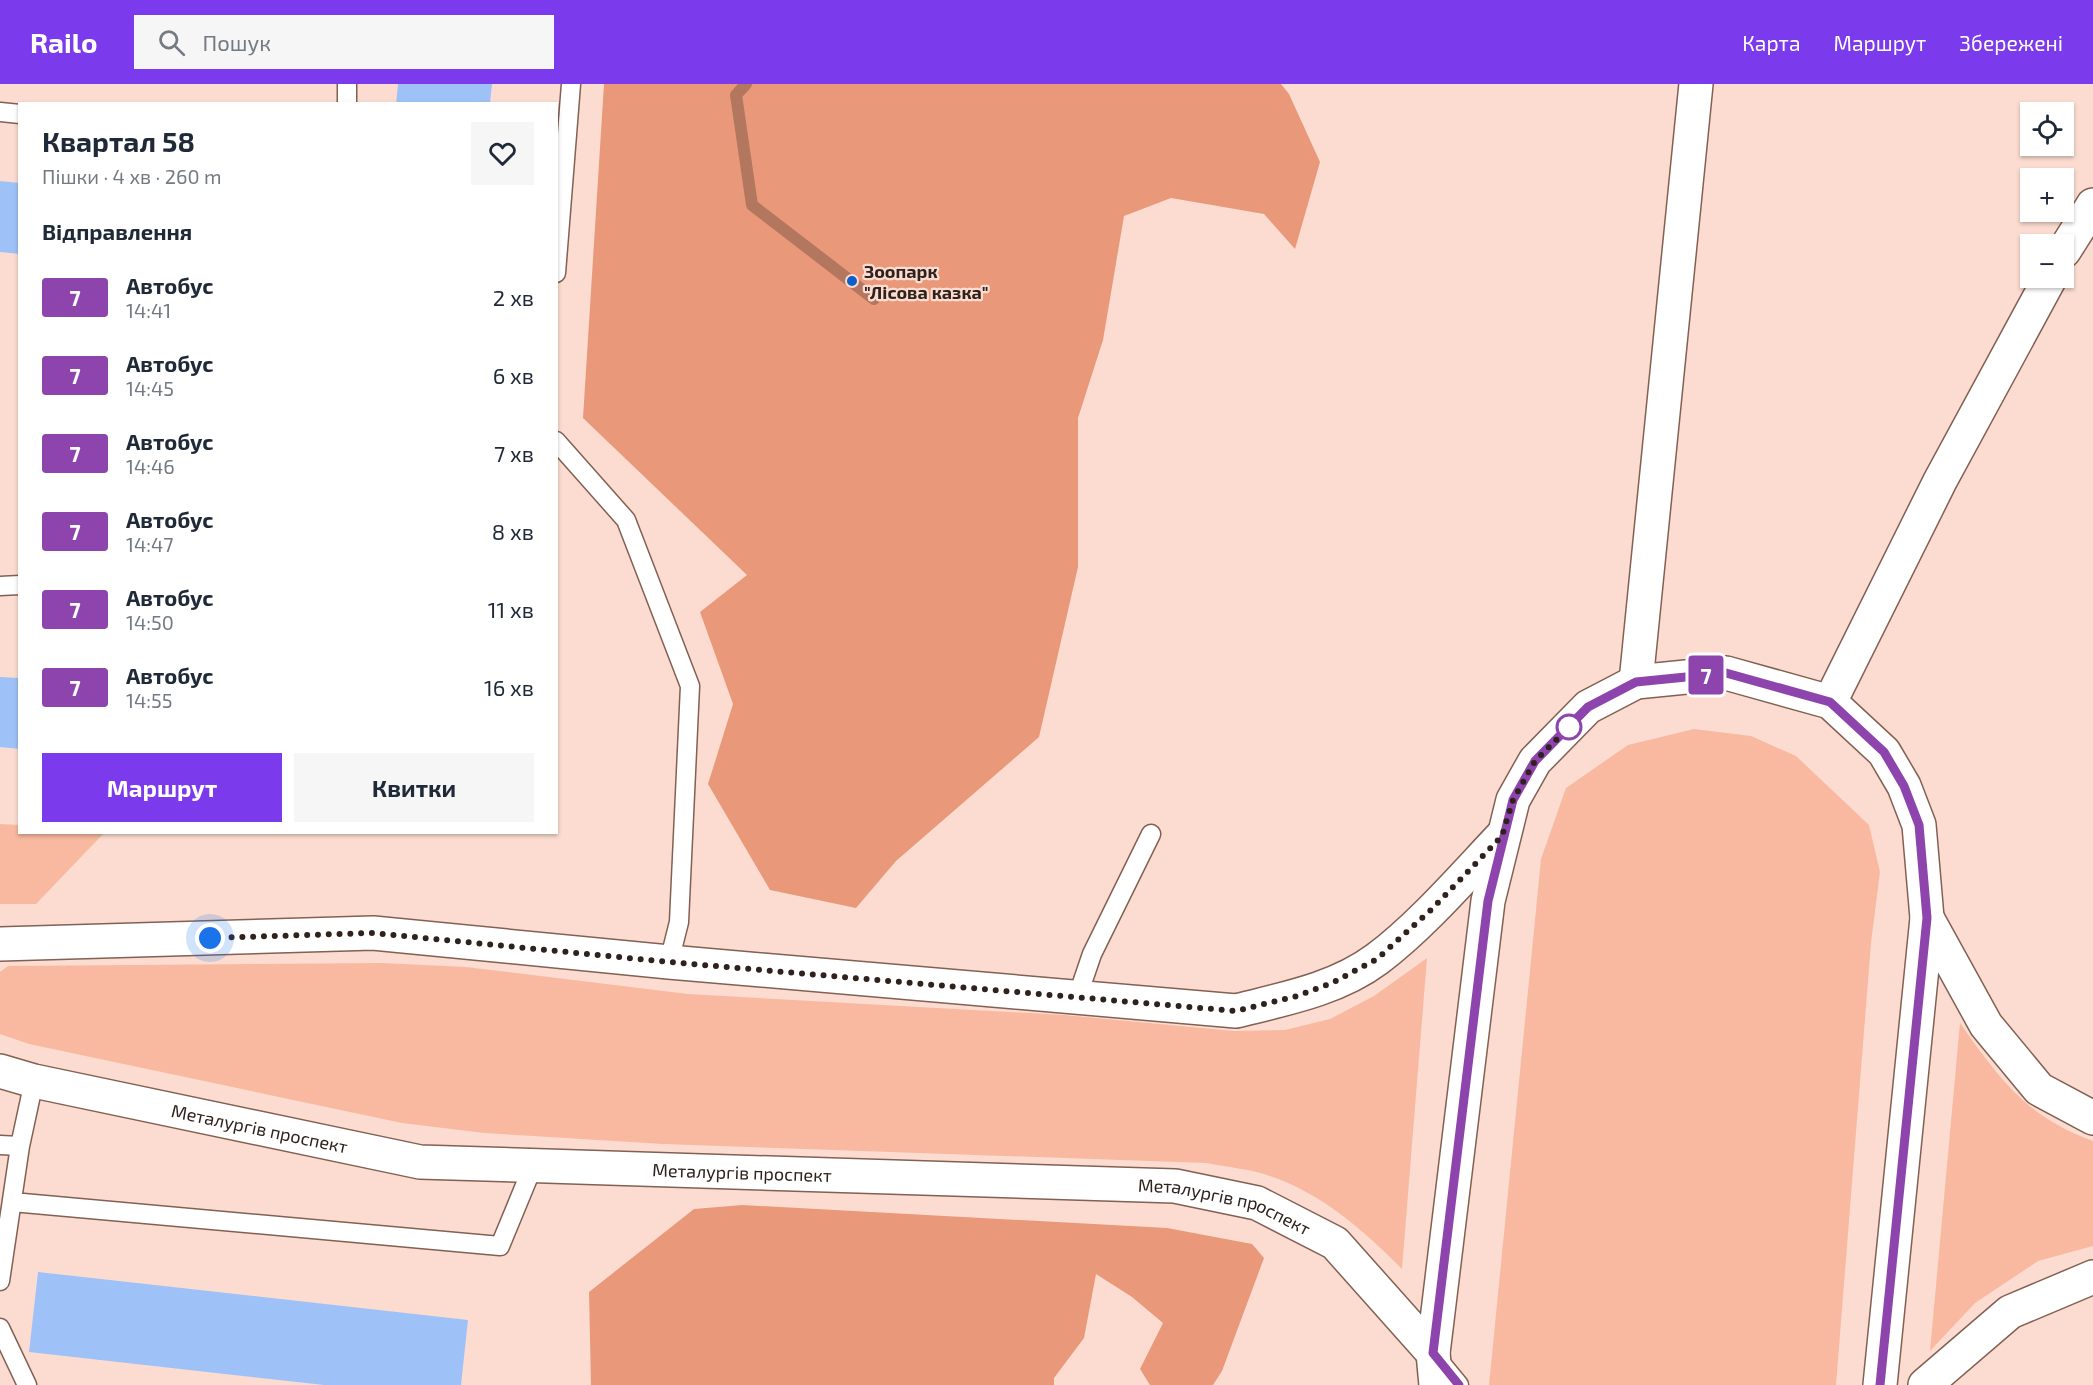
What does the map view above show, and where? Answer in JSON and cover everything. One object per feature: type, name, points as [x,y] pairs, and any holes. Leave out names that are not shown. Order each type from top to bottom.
[{"type":"street","points":[[1636,682],[1695,84]]},
{"type":"street","points":[[2074,235],[2093,205]]},
{"type":"street","points":[[1830,702],[1940,481],[2045,288]]},
{"type":"street","points":[[1436,1385],[1433,1353],[1488,901],[1502,836],[1513,800],[1535,761],[1588,707],[1636,682],[1726,673],[1830,702],[1884,752],[1904,786],[1919,825],[1927,918],[1880,1385]]},
{"type":"street","points":[[0,944],[373,933],[669,962],[1236,1011],[1297,996],[1332,983],[1377,959],[1432,909],[1502,836]]},
{"type":"street","points":[[1927,918],[1986,1024],[2039,1089],[2093,1118]]},
{"type":"street","name":"Металургів проспект","points":[[0,1071],[34,1081],[420,1162],[1175,1186],[1257,1203],[1335,1243],[1433,1353]]},
{"type":"street","points":[[1925,1385],[2010,1312],[2093,1276]]},
{"type":"lane","points":[[347,84],[347,102]]},
{"type":"lane","points":[[558,248],[571,84]]},
{"type":"lane","points":[[0,112],[18,114]]},
{"type":"lane","points":[[558,443],[626,520],[690,686],[679,922],[669,962]]},
{"type":"lane","points":[[0,586],[18,585]]},
{"type":"lane","points":[[1077,998],[1092,954],[1151,834]]},
{"type":"lane","points":[[0,1281],[20,1146],[34,1081]]},
{"type":"lane","points":[[0,1144],[20,1146]]},
{"type":"lane","points":[[12,1202],[500,1246],[533,1166]]},
{"type":"lane","points":[[0,1328],[27,1385]]},
{"type":"lane","points":[[1433,1353],[1459,1385]]},
{"type":"shaded area","points":[[604,84],[1281,84],[1289,94],[1320,162],[1295,249],[1264,214],[1171,198],[1124,216],[1103,340],[1078,418],[1078,567],[1039,737],[896,861],[856,908],[770,890],[708,784],[733,704],[700,612],[747,575],[583,418]]},
{"type":"shaded area","points":[[1694,729],[1751,736],[1796,756],[1869,825],[1880,872],[1871,943],[1836,1385],[1489,1385],[1541,859],[1566,788],[1628,745]]},
{"type":"shaded area","points":[[0,824],[18,825],[18,834],[103,834],[36,904],[0,904]]},
{"type":"shaded area","points":[[1427,958],[1402,1269],[1357,1227],[1325,1203],[1289,1184],[1238,1168],[1206,1163],[663,1144],[484,1133],[402,1123],[29,1044],[0,1034],[0,972],[8,966],[382,963],[466,967],[688,994],[1064,1015],[1234,1031],[1285,1030],[1330,1019],[1374,996]]},
{"type":"shaded area","points":[[1960,1023],[2001,1078],[2016,1094],[2050,1120],[2070,1132],[2093,1141],[2093,1246],[2038,1261],[1975,1303],[1930,1351]]},
{"type":"shaded area","points":[[742,1205],[1167,1228],[1252,1244],[1264,1258],[1222,1371],[1213,1385],[1150,1385],[1140,1369],[1163,1323],[1132,1297],[1096,1274],[1084,1338],[1054,1378],[1054,1385],[591,1385],[589,1292],[694,1209]]},
{"type":"building","points":[[398,84],[492,84],[490,102],[396,102]]},
{"type":"building","points":[[0,181],[18,183],[18,254],[0,252]]},
{"type":"building","points":[[0,677],[18,678],[18,749],[0,747]]},
{"type":"building","points":[[38,1272],[468,1320],[461,1385],[324,1385],[29,1352]]},
{"type":"waterway","points":[[746,84],[736,95],[752,205],[874,299]]},
{"type":"bus line","name":"7","points":[[1459,1385],[1433,1353],[1488,901],[1502,836],[1513,800],[1535,761],[1588,707],[1636,682],[1726,673],[1830,702],[1884,752],[1904,786],[1919,825],[1927,918],[1880,1385]]},
{"type":"place","name":"Зоопарк \"Лісова казка\"","points":[[852,281]]},
{"type":"route","points":[[210,938],[373,933],[669,962],[1236,1011],[1297,996],[1332,983],[1377,959],[1432,909],[1502,836],[1513,800],[1535,761],[1575,721],[1569,727]]}]
